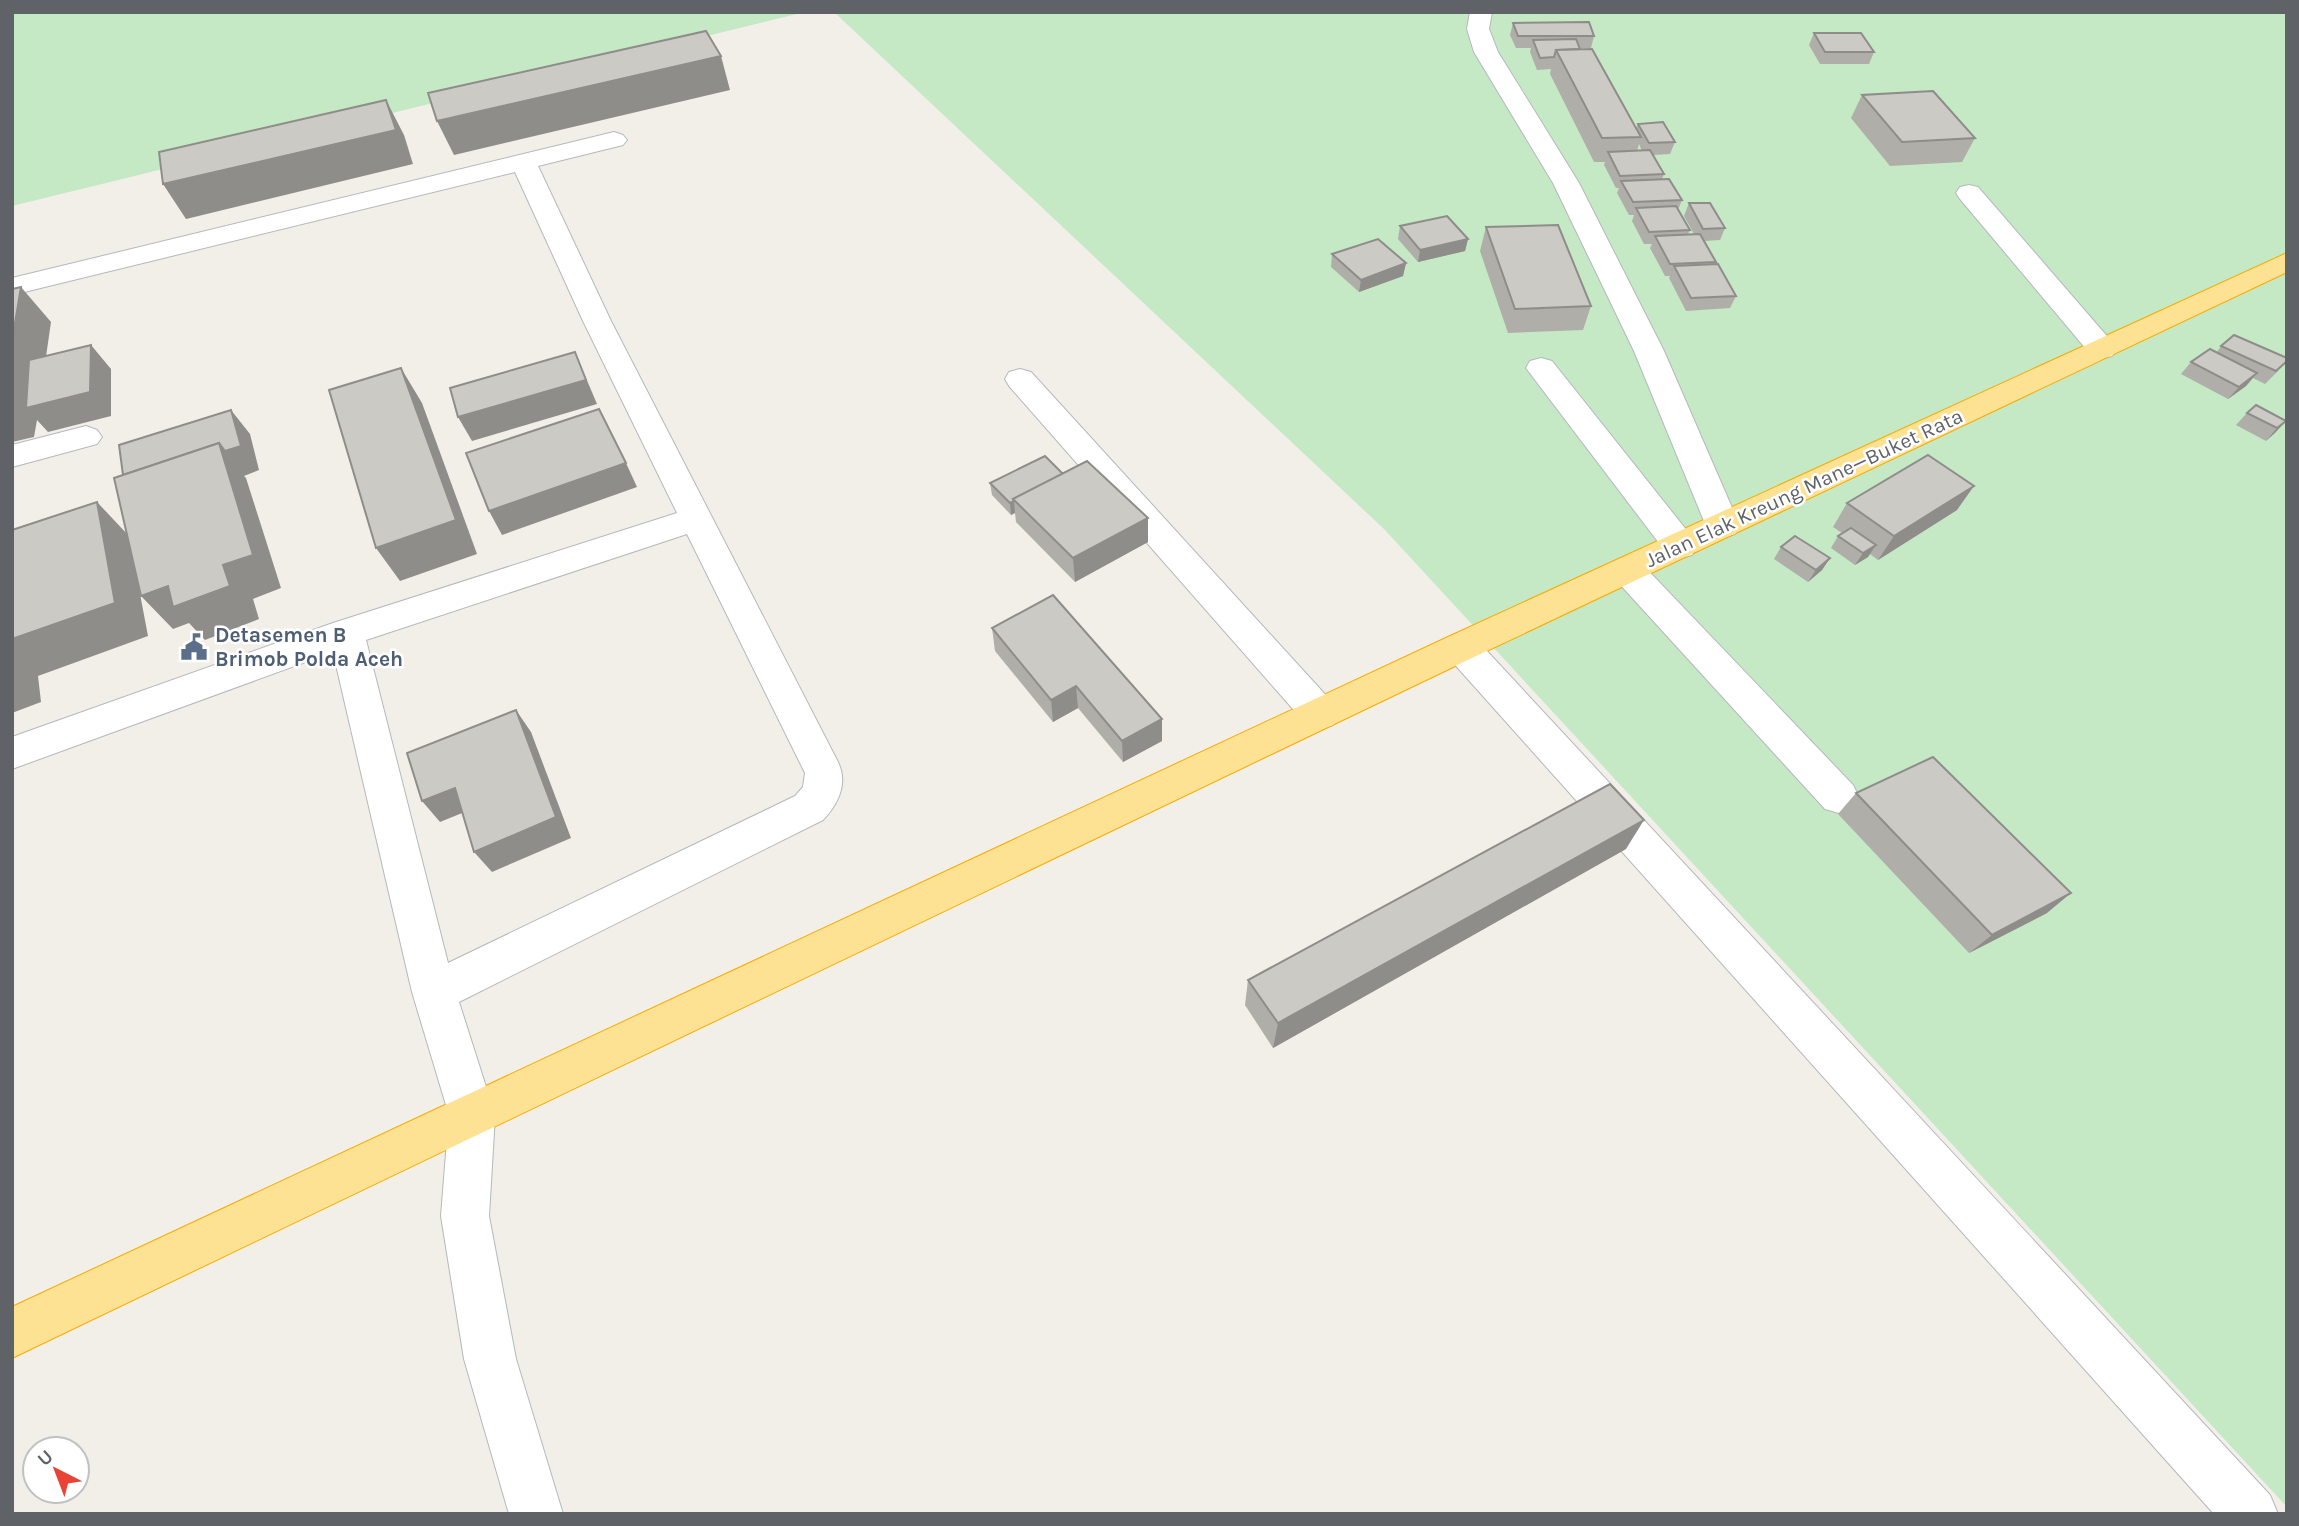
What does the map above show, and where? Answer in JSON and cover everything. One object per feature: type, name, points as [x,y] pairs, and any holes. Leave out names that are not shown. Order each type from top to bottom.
[{"type":"highway","name":"Jalan Elak Kreung Mane—Buket Rata","points":[[12,1334],[1461,647],[2284,266]]},
{"type":"street","points":[[1480,12],[1478,29],[1486,52],[1566,183],[1649,351],[1723,526]]},
{"type":"street","points":[[12,287],[614,140]]},
{"type":"street","points":[[434,992],[809,808],[819,798],[825,785],[824,773],[694,519],[597,321],[523,161]]},
{"type":"street","points":[[1969,193],[2102,349]]},
{"type":"street","points":[[1541,368],[1680,546]]},
{"type":"street","points":[[1020,379],[1320,714]]},
{"type":"street","points":[[12,456],[86,437]]},
{"type":"street","points":[[12,753],[346,633],[694,519]]},
{"type":"street","points":[[1627,570],[1839,797]]},
{"type":"street","points":[[346,633],[434,992],[472,1115],[465,1216],[490,1359],[536,1514]]},
{"type":"street","points":[[1461,647],[2251,1514]]},
{"type":"green space","points":[[12,12],[805,12],[12,206]]},
{"type":"green space","points":[[834,12],[2287,12],[2287,1507],[1384,529]]},
{"type":"building","points":[[1589,22],[1594,36],[1518,36],[1513,23]]},
{"type":"building","points":[[706,31],[721,56],[437,121],[428,93]]},
{"type":"building","points":[[1814,33],[1861,33],[1874,52],[1825,52]]},
{"type":"building","points":[[1576,39],[1580,49],[1556,50],[1554,57],[1540,58],[1533,40]]},
{"type":"building","points":[[1592,49],[1641,137],[1602,138],[1556,50]]},
{"type":"building","points":[[1933,91],[1975,138],[1902,142],[1862,95]]},
{"type":"building","points":[[386,100],[396,130],[163,184],[159,152]]},
{"type":"building","points":[[1663,122],[1675,142],[1649,143],[1638,124]]},
{"type":"building","points":[[1650,150],[1664,174],[1620,176],[1608,152]]},
{"type":"building","points":[[1669,179],[1682,200],[1633,202],[1621,181]]},
{"type":"building","points":[[1689,203],[1710,203],[1725,228],[1703,229]]},
{"type":"building","points":[[1676,206],[1690,230],[1649,232],[1636,208]]},
{"type":"building","points":[[1447,216],[1468,239],[1420,250],[1400,226]]},
{"type":"building","points":[[1558,225],[1591,306],[1515,309],[1486,227]]},
{"type":"building","points":[[1700,234],[1716,262],[1670,264],[1655,236]]},
{"type":"building","points":[[1378,239],[1406,263],[1361,280],[1332,254]]},
{"type":"building","points":[[1718,264],[1736,296],[1691,298],[1674,266]]},
{"type":"building","points":[[21,287],[12,341],[12,289]]},
{"type":"building","points":[[2234,335],[2287,358],[2287,361],[2276,371],[2221,346]]},
{"type":"building","points":[[91,345],[90,392],[26,408],[29,360]]},
{"type":"building","points":[[2210,349],[2257,373],[2239,387],[2191,362]]},
{"type":"building","points":[[575,352],[586,380],[458,417],[450,388]]},
{"type":"building","points":[[401,368],[456,520],[376,548],[329,390]]},
{"type":"building","points":[[2256,405],[2286,421],[2277,428],[2247,413]]},
{"type":"building","points":[[599,409],[626,463],[489,511],[466,453]]},
{"type":"building","points":[[231,410],[241,446],[225,451],[219,443],[123,475],[119,445]]},
{"type":"building","points":[[219,443],[253,555],[223,565],[230,586],[173,607],[168,586],[141,596],[114,478]]},
{"type":"building","points":[[1928,455],[1974,486],[1894,536],[1847,503]]},
{"type":"building","points":[[1045,456],[1063,474],[1010,503],[990,483]]},
{"type":"building","points":[[1087,461],[1148,518],[1073,558],[1013,499]]},
{"type":"building","points":[[97,502],[115,603],[12,639],[12,530]]},
{"type":"building","points":[[1851,528],[1876,545],[1863,553],[1838,536]]},
{"type":"building","points":[[1795,536],[1830,558],[1816,570],[1781,547]]},
{"type":"building","points":[[1053,595],[1162,719],[1122,741],[1076,686],[1051,700],[992,628]]},
{"type":"building","points":[[516,710],[556,817],[474,852],[455,788],[422,801],[407,753]]},
{"type":"building","points":[[1933,757],[2071,893],[1992,935],[1856,793]]},
{"type":"building","points":[[1610,784],[1644,820],[1278,1023],[1248,980]]},
{"type":"place","name":"Detasemen B Brimob Polda Aceh","points":[[194,647]]}]
